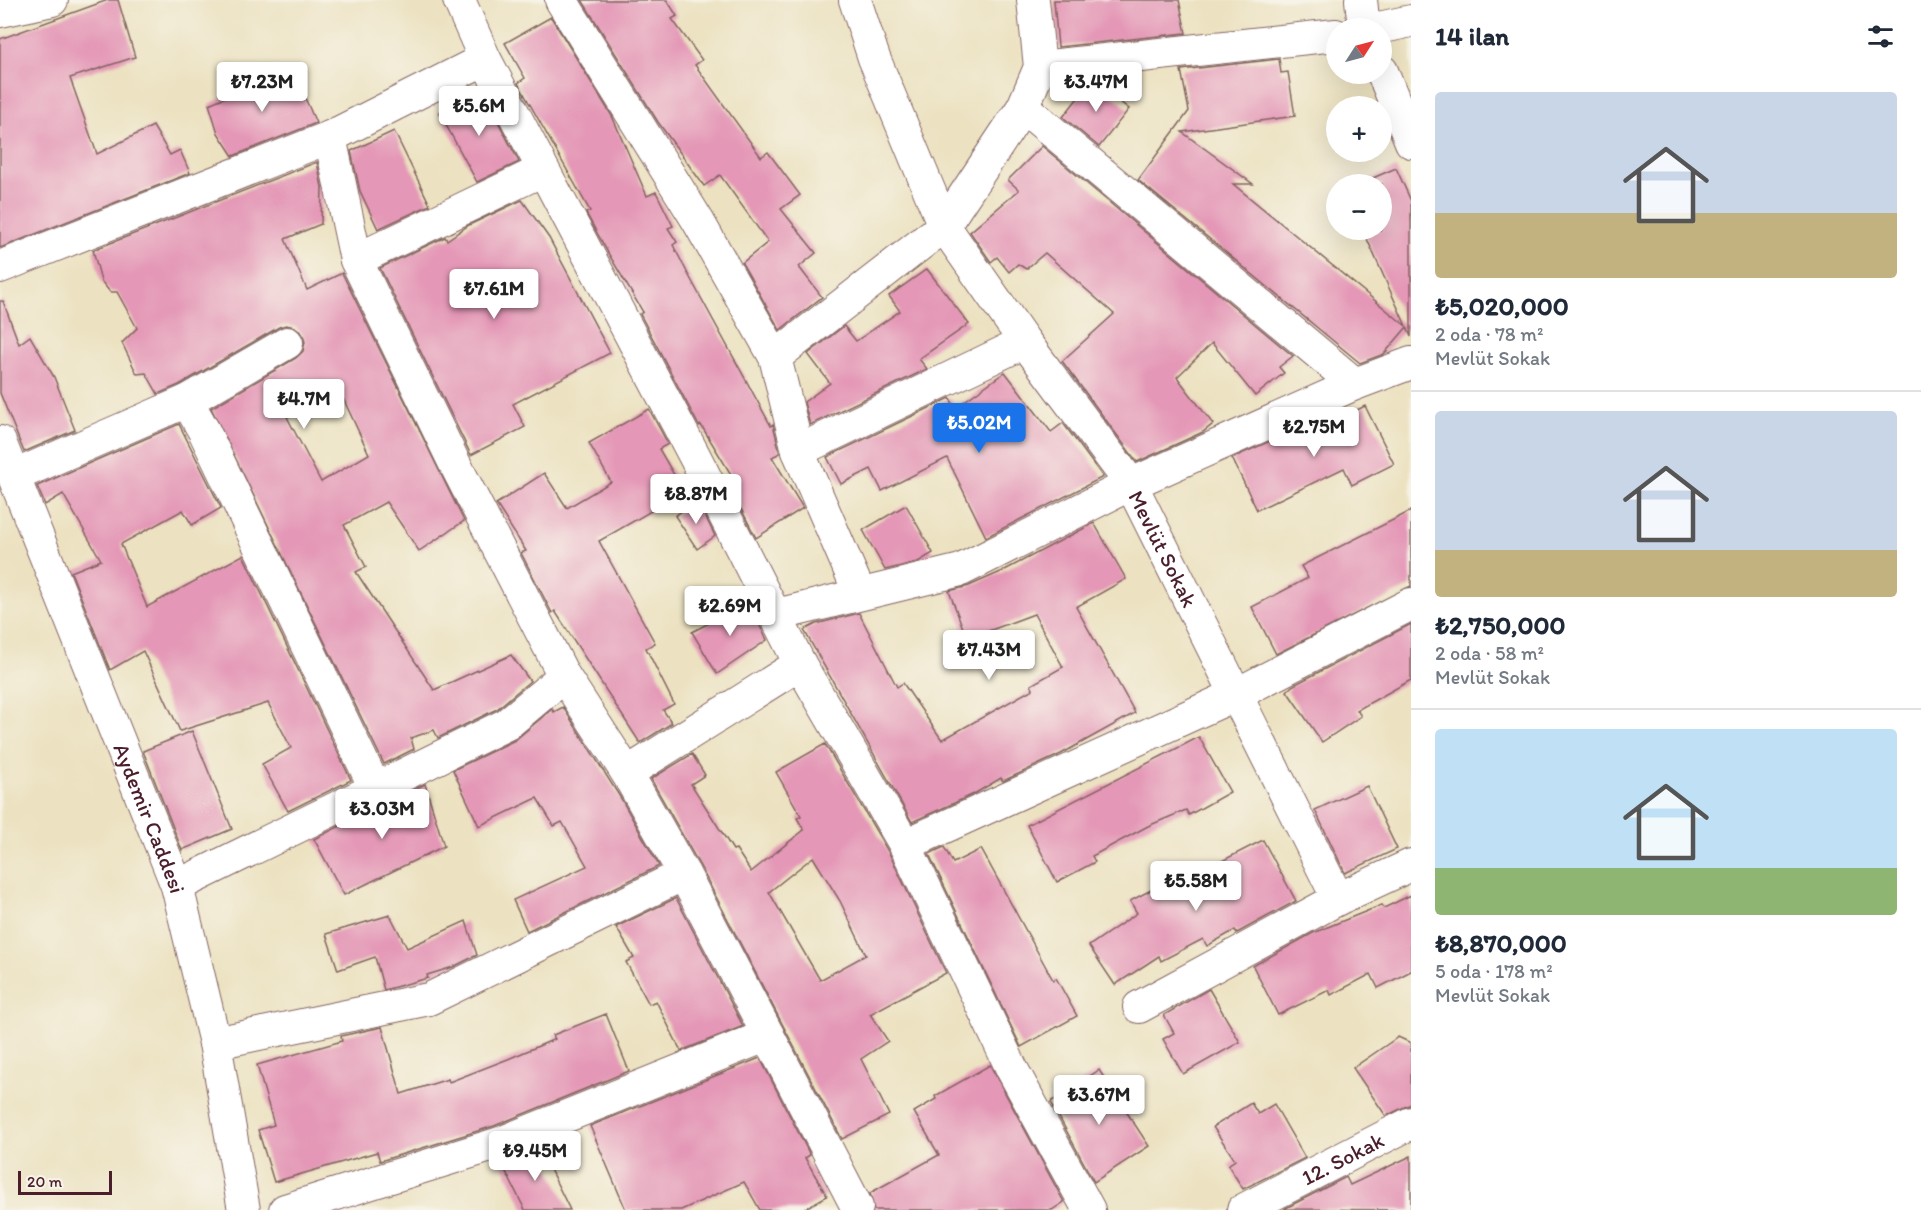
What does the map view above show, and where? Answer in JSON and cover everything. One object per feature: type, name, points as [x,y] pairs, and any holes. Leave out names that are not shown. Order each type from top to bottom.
[{"type":"street","points":[[0,10],[52,0]]},
{"type":"street","points":[[459,0],[485,59],[800,664],[905,845],[1012,1069],[1089,1210]]},
{"type":"street","points":[[561,0],[698,221],[775,357],[798,451],[860,594]]},
{"type":"street","name":"Mevlüt Sokak","points":[[855,0],[874,58],[944,226],[1025,342],[1131,484],[1338,899]]},
{"type":"street","points":[[775,357],[944,226],[1023,107],[1040,68],[1033,0]]},
{"type":"street","points":[[1361,0],[1363,18]]},
{"type":"street","points":[[1392,25],[1411,21]]},
{"type":"street","points":[[1040,68],[1326,36]]},
{"type":"street","points":[[0,267],[330,137],[485,59]]},
{"type":"street","points":[[1387,84],[1411,142]]},
{"type":"street","points":[[1023,107],[1354,384]]},
{"type":"street","points":[[330,137],[356,260],[454,462],[564,676],[627,773],[684,874],[855,1209]]},
{"type":"street","points":[[356,260],[543,171]]},
{"type":"street","points":[[798,451],[1025,342]]},
{"type":"street","points":[[14,476],[187,401],[287,343]]},
{"type":"street","points":[[776,615],[961,570],[1131,484],[1354,384],[1411,363]]},
{"type":"street","points":[[187,401],[204,430],[376,790]]},
{"type":"street","name":"Aydemir Caddesi","points":[[0,442],[177,886],[215,1043],[244,1210]]},
{"type":"street","points":[[905,845],[1235,695],[1411,603]]},
{"type":"street","points":[[627,773],[800,664]]},
{"type":"street","points":[[177,886],[507,724],[564,676]]},
{"type":"street","points":[[1139,1007],[1338,899],[1411,865]]},
{"type":"street","points":[[215,1043],[429,999],[684,874]]},
{"type":"street","points":[[285,1210],[500,1143],[768,1035]]},
{"type":"street","name":"12. Sokak","points":[[1243,1210],[1411,1123]]},
{"type":"building","points":[[108,0],[118,0],[135,57],[70,78],[97,154],[153,126],[170,155],[180,150],[190,173],[0,248],[0,39]]},
{"type":"building","points":[[582,0],[667,0],[677,16],[672,19],[702,60],[695,65],[761,157],[768,152],[800,195],[781,209],[816,253],[799,267],[822,297],[780,330],[742,263],[768,242],[720,175],[704,186],[658,122]]},
{"type":"building","points":[[1054,0],[1179,0],[1186,33],[1058,47]]},
{"type":"building","points":[[551,17],[612,116],[647,196],[656,192],[673,226],[668,228],[677,242],[673,245],[771,426],[773,424],[780,453],[772,457],[803,508],[756,538],[726,479],[732,476],[701,425],[699,426],[640,314],[643,312],[586,213],[590,211],[518,83],[525,78],[505,43]]},
{"type":"building","points":[[1279,59],[1281,73],[1288,72],[1295,116],[1182,132],[1253,184],[1233,184],[1406,326],[1367,240],[1392,240],[1392,174],[1382,174],[1396,168],[1411,201],[1411,337],[1407,327],[1384,354],[1360,363],[1138,180],[1189,111],[1181,70]]},
{"type":"building","points":[[292,68],[316,123],[233,156],[218,133],[209,104]]},
{"type":"building","points":[[1092,80],[1129,109],[1099,147],[1063,117]]},
{"type":"building","points":[[475,93],[483,108],[489,104],[519,162],[477,182],[439,112]]},
{"type":"building","points":[[394,131],[430,205],[378,229],[360,191],[351,151]]},
{"type":"building","points":[[1042,146],[1293,356],[1279,367],[1284,373],[1255,396],[1212,343],[1177,377],[1213,424],[1203,432],[1137,462],[1062,361],[1114,314],[1045,253],[1026,269],[1018,264],[1009,272],[997,257],[991,262],[970,232],[1019,190],[1008,180]]},
{"type":"building","points":[[317,162],[322,187],[321,224],[285,239],[307,290],[342,273],[464,521],[419,551],[386,502],[344,525],[366,567],[356,572],[434,690],[511,655],[530,681],[497,709],[438,738],[434,730],[411,738],[414,749],[384,764],[211,408],[296,358],[303,351],[305,342],[303,335],[295,327],[286,325],[279,327],[179,385],[158,394],[146,373],[137,374],[122,343],[137,328],[117,292],[110,292],[101,281],[93,250]],"holes":[[[342,396],[369,454],[321,482],[287,417]]]},
{"type":"building","points":[[522,200],[549,238],[610,353],[513,404],[525,427],[471,455],[380,268],[445,237],[447,240],[469,225]]},
{"type":"building","points":[[927,269],[969,324],[919,359],[927,369],[810,425],[804,402],[830,383],[808,354],[844,326],[856,341],[900,311],[889,296]]},
{"type":"building","points":[[0,301],[3,301],[19,344],[30,336],[54,377],[75,430],[24,452],[0,393]]},
{"type":"building","points":[[1005,372],[1051,432],[1063,423],[1103,477],[986,537],[947,458],[882,491],[871,469],[841,484],[827,457],[950,398],[955,408]]},
{"type":"building","points":[[1365,406],[1394,464],[1352,485],[1344,468],[1257,510],[1232,458],[1284,435],[1288,444]]},
{"type":"building","points":[[649,409],[668,444],[659,449],[684,492],[599,541],[655,643],[646,648],[674,704],[663,710],[672,723],[640,743],[555,611],[552,613],[521,553],[526,551],[496,504],[544,473],[567,508],[611,482],[589,443]]},
{"type":"building","points":[[179,424],[221,508],[192,525],[183,510],[121,544],[147,607],[243,555],[351,780],[288,811],[262,764],[291,748],[268,703],[180,731],[143,651],[110,670],[71,572],[101,560],[63,494],[45,505],[37,486]]},
{"type":"building","points":[[697,500],[715,536],[697,549],[675,516]]},
{"type":"building","points":[[906,505],[933,553],[918,562],[885,570],[863,530]]},
{"type":"building","points":[[1411,511],[1411,586],[1276,654],[1252,607],[1308,578],[1301,566]]},
{"type":"building","points":[[1094,523],[1126,579],[1076,607],[1135,713],[1061,754],[1003,781],[1001,778],[974,794],[912,822],[804,630],[816,624],[859,613],[897,687],[903,683],[942,740],[1033,689],[1031,685],[1063,667],[1034,614],[967,639],[949,591],[969,586],[1003,571]]},
{"type":"building","points":[[748,602],[767,640],[717,674],[692,632]]},
{"type":"building","points":[[1411,624],[1411,680],[1357,710],[1361,716],[1322,742],[1287,691],[1292,686]]},
{"type":"building","points":[[563,707],[620,797],[659,866],[527,931],[513,900],[587,866],[562,822],[554,826],[537,798],[479,826],[453,770],[515,740],[552,709],[554,712]]},
{"type":"building","points":[[192,731],[232,829],[182,850],[143,751]]},
{"type":"building","points":[[1199,737],[1230,792],[1189,815],[1186,810],[1148,826],[1092,856],[1095,862],[1057,882],[1027,825]]},
{"type":"building","points":[[825,744],[889,853],[946,973],[870,1014],[888,1041],[861,1059],[889,1115],[842,1139],[700,866],[651,779],[692,754],[705,775],[691,784],[733,850],[736,849],[751,872],[804,830],[797,818],[801,816],[776,772]],"holes":[[[813,857],[840,901],[866,955],[820,980],[769,892]]]},
{"type":"building","points":[[425,784],[444,846],[344,895],[314,839]]},
{"type":"building","points":[[1367,786],[1397,849],[1345,873],[1315,810]]},
{"type":"building","points":[[1263,840],[1296,901],[1237,933],[1235,930],[1207,946],[1203,939],[1161,961],[1159,956],[1115,985],[1089,946],[1137,913],[1130,901],[1168,881],[1171,887]]},
{"type":"building","points":[[944,847],[953,863],[981,849],[1053,980],[1056,978],[1077,1016],[1021,1047],[929,854]]},
{"type":"building","points":[[1411,895],[1411,971],[1378,988],[1371,974],[1331,995],[1329,990],[1278,1015],[1253,966],[1313,933],[1382,905],[1384,908]]},
{"type":"building","points":[[676,898],[743,1026],[681,1051],[656,1001],[649,1004],[626,962],[634,958],[616,927]]},
{"type":"building","points":[[390,915],[407,948],[466,921],[477,955],[453,967],[427,975],[428,978],[384,990],[375,957],[338,970],[326,934]]},
{"type":"building","points":[[1209,989],[1240,1042],[1183,1074],[1163,1039],[1174,1033],[1164,1015]]},
{"type":"building","points":[[606,1014],[629,1071],[494,1126],[380,1161],[377,1152],[274,1182],[258,1130],[274,1125],[257,1065],[342,1041],[341,1036],[382,1027],[401,1094],[448,1079],[449,1082],[508,1059],[555,1039],[553,1035]]},
{"type":"building","points":[[1398,1037],[1411,1043],[1411,1104],[1386,1116],[1353,1068]]},
{"type":"building","points":[[760,1058],[810,1155],[805,1158],[827,1196],[802,1210],[760,1210],[744,1182],[681,1210],[626,1210],[590,1126]]},
{"type":"building","points":[[990,1065],[1064,1202],[1052,1210],[874,1210],[870,1193],[939,1155],[914,1112],[936,1099],[935,1096]]},
{"type":"building","points":[[1099,1070],[1149,1146],[1094,1182],[1051,1102]]},
{"type":"building","points":[[1251,1103],[1258,1114],[1274,1104],[1305,1158],[1243,1189],[1228,1165],[1235,1160],[1213,1127]]},
{"type":"building","points":[[539,1147],[570,1210],[525,1210],[501,1162]]},
{"type":"building","points":[[1411,1156],[1411,1210],[1284,1209],[1346,1177],[1350,1185]]}]
